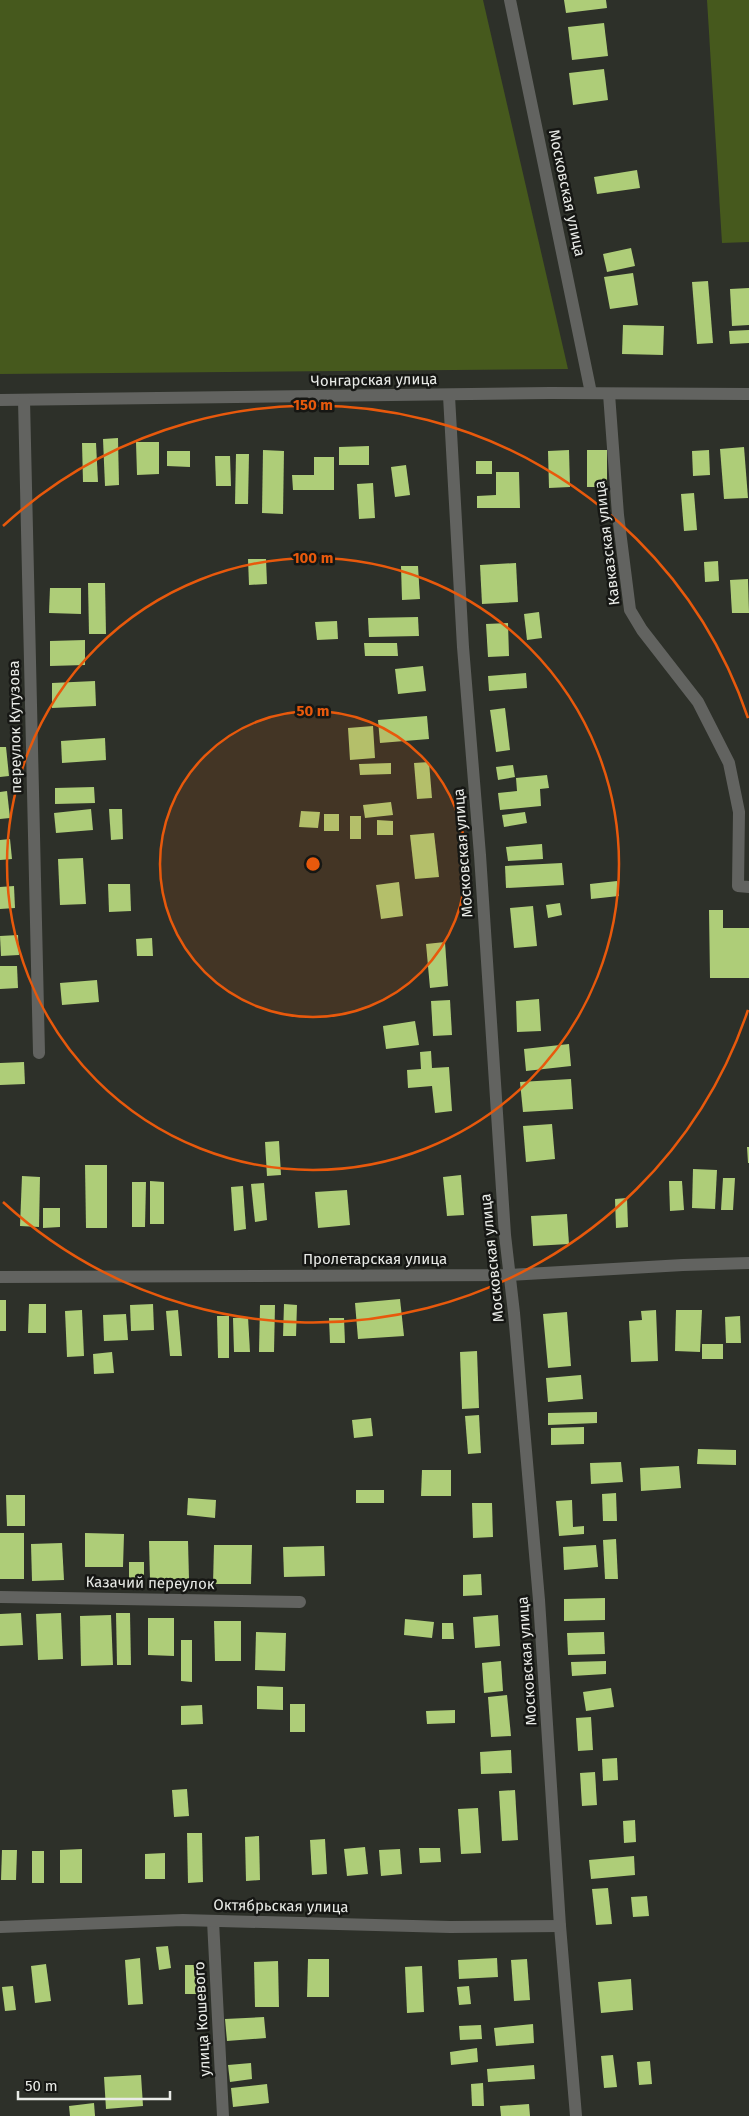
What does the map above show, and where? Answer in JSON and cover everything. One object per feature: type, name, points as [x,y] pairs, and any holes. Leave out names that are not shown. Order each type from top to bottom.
[{"type":"street","name":"Московская улица","points":[[510,0],[591,393]]},
{"type":"street","name":"Чонгарская улица","points":[[0,400],[591,393],[749,394]]},
{"type":"street","name":"Кавказская улица","points":[[609,394],[618,515],[630,610],[642,630],[698,702],[723,748],[733,779],[739,812],[738,886],[749,886]]},
{"type":"street","name":"Московская улица","points":[[449,396],[463,647],[509,1275],[539,1600],[560,1926],[576,2116]]},
{"type":"street","name":"переулок Кутузова","points":[[24,400],[39,1053]]},
{"type":"street","name":"Пролетарская улица","points":[[0,1277],[509,1275],[749,1263]]},
{"type":"street","name":"Казачий переулок","points":[[0,1597],[300,1602]]},
{"type":"street","name":"Октябрьская улица","points":[[0,1927],[183,1920],[450,1927],[560,1926]]},
{"type":"street","name":"улица Кошевого","points":[[213,1921],[223,2116]]},
{"type":"green space","points":[[0,0],[483,0],[568,369],[0,374]]},
{"type":"green space","points":[[707,0],[749,0],[749,242],[722,243]]},
{"type":"building","points":[[564,0],[606,0],[607,8],[566,13]]},
{"type":"building","points":[[604,23],[608,56],[572,60],[568,27]]},
{"type":"building","points":[[604,69],[608,100],[573,105],[569,73]]},
{"type":"building","points":[[637,170],[640,188],[597,194],[594,177]]},
{"type":"building","points":[[631,248],[635,266],[607,272],[603,254]]},
{"type":"building","points":[[633,273],[638,305],[610,309],[604,277]]},
{"type":"building","points":[[708,281],[713,343],[697,344],[692,282]]},
{"type":"building","points":[[749,288],[749,325],[732,326],[730,289]]},
{"type":"building","points":[[623,325],[664,326],[663,355],[622,354]]},
{"type":"building","points":[[749,330],[749,343],[730,344],[729,331]]},
{"type":"building","points":[[118,438],[119,485],[105,486],[103,439]]},
{"type":"building","points":[[136,442],[159,442],[159,474],[137,475]]},
{"type":"building","points":[[82,443],[96,443],[98,482],[83,482]]},
{"type":"building","points":[[369,446],[369,465],[339,465],[339,447]]},
{"type":"building","points":[[744,447],[748,498],[724,499],[720,449]]},
{"type":"building","points":[[263,450],[284,451],[283,514],[262,513]]},
{"type":"building","points":[[569,450],[570,487],[549,488],[548,451]]},
{"type":"building","points":[[587,450],[607,450],[607,487],[587,487]]},
{"type":"building","points":[[709,450],[710,475],[693,476],[692,451]]},
{"type":"building","points":[[167,451],[190,451],[190,467],[167,466]]},
{"type":"building","points":[[236,454],[249,454],[248,504],[235,504]]},
{"type":"building","points":[[215,456],[230,456],[231,486],[216,486]]},
{"type":"building","points":[[314,457],[334,457],[334,490],[293,490],[292,475],[314,475]]},
{"type":"building","points":[[476,461],[492,461],[492,474],[476,474]]},
{"type":"building","points":[[406,465],[410,495],[395,497],[391,467]]},
{"type":"building","points":[[496,472],[519,472],[520,508],[477,508],[477,496],[496,495]]},
{"type":"building","points":[[373,483],[375,518],[359,519],[357,484]]},
{"type":"building","points":[[694,493],[697,530],[684,531],[681,494]]},
{"type":"building","points":[[248,559],[266,559],[267,584],[249,585]]},
{"type":"building","points":[[718,561],[719,581],[705,582],[704,562]]},
{"type":"building","points":[[516,563],[518,602],[482,604],[480,565]]},
{"type":"building","points":[[401,566],[418,566],[420,599],[402,600]]},
{"type":"building","points":[[748,579],[749,613],[732,613],[730,580]]},
{"type":"building","points":[[88,583],[105,583],[106,634],[89,634]]},
{"type":"building","points":[[50,588],[81,588],[81,614],[49,613]]},
{"type":"building","points":[[539,612],[542,638],[527,640],[524,614]]},
{"type":"building","points":[[418,617],[419,636],[369,637],[368,618]]},
{"type":"building","points":[[337,621],[338,639],[317,640],[315,622]]},
{"type":"building","points":[[508,623],[509,656],[488,657],[486,624]]},
{"type":"building","points":[[85,640],[85,665],[50,666],[50,641]]},
{"type":"building","points":[[364,643],[397,643],[398,656],[365,656]]},
{"type":"building","points":[[423,666],[426,691],[398,694],[395,669]]},
{"type":"building","points":[[526,673],[527,688],[489,691],[488,676]]},
{"type":"building","points":[[95,681],[96,706],[52,708],[52,683]]},
{"type":"building","points":[[505,708],[510,750],[496,752],[490,710]]},
{"type":"building","points":[[427,716],[429,739],[380,743],[378,720]]},
{"type":"building","points":[[373,726],[375,758],[350,760],[348,728]]},
{"type":"building","points":[[105,738],[106,760],[62,763],[61,741]]},
{"type":"building","points":[[0,747],[6,747],[9,776],[0,777]]},
{"type":"building","points":[[429,762],[432,798],[417,799],[414,763]]},
{"type":"building","points":[[391,763],[391,774],[360,775],[359,764]]},
{"type":"building","points":[[513,765],[515,777],[498,780],[496,767]]},
{"type":"building","points":[[547,775],[549,788],[540,789],[541,806],[500,810],[498,793],[517,791],[516,778]]},
{"type":"building","points":[[94,787],[95,803],[55,804],[55,788]]},
{"type":"building","points":[[7,791],[10,818],[0,819],[0,792]]},
{"type":"building","points":[[391,802],[393,815],[365,818],[363,805]]},
{"type":"building","points":[[91,809],[93,830],[56,833],[54,813]]},
{"type":"building","points":[[109,809],[122,809],[123,839],[111,840]]},
{"type":"building","points":[[301,811],[320,812],[318,828],[299,827]]},
{"type":"building","points":[[525,812],[527,823],[504,827],[502,815]]},
{"type":"building","points":[[324,814],[339,814],[339,831],[324,831]]},
{"type":"building","points":[[350,816],[361,816],[361,839],[350,839]]},
{"type":"building","points":[[377,820],[393,821],[393,835],[377,835]]},
{"type":"building","points":[[434,833],[439,877],[415,879],[410,835]]},
{"type":"building","points":[[10,839],[12,859],[0,860],[0,840]]},
{"type":"building","points":[[542,844],[543,859],[508,861],[506,847]]},
{"type":"building","points":[[83,858],[86,904],[60,905],[58,859]]},
{"type":"building","points":[[562,863],[564,885],[506,888],[505,866]]},
{"type":"building","points":[[617,881],[619,896],[591,899],[590,884]]},
{"type":"building","points":[[399,882],[403,916],[381,919],[376,885]]},
{"type":"building","points":[[108,884],[130,884],[131,911],[109,912]]},
{"type":"building","points":[[14,886],[15,908],[0,909],[0,887]]},
{"type":"building","points":[[560,903],[562,915],[548,918],[546,905]]},
{"type":"building","points":[[533,906],[537,946],[514,948],[510,908]]},
{"type":"building","points":[[709,910],[723,910],[723,928],[749,928],[749,978],[710,978]]},
{"type":"building","points":[[18,935],[19,955],[1,956],[0,936]]},
{"type":"building","points":[[152,938],[153,956],[137,956],[136,939]]},
{"type":"building","points":[[445,942],[448,986],[430,988],[426,944]]},
{"type":"building","points":[[0,966],[17,966],[18,988],[0,989]]},
{"type":"building","points":[[97,980],[99,1002],[62,1005],[60,983]]},
{"type":"building","points":[[539,999],[541,1031],[517,1032],[516,1001]]},
{"type":"building","points":[[450,1000],[452,1035],[433,1036],[431,1001]]},
{"type":"building","points":[[415,1021],[419,1045],[386,1049],[383,1026]]},
{"type":"building","points":[[569,1044],[571,1066],[526,1071],[524,1049]]},
{"type":"building","points":[[431,1051],[432,1068],[449,1067],[452,1111],[435,1113],[432,1086],[408,1088],[407,1070],[421,1069],[420,1052]]},
{"type":"building","points":[[24,1062],[25,1084],[0,1085],[0,1063]]},
{"type":"building","points":[[571,1079],[573,1109],[523,1112],[520,1082]]},
{"type":"building","points":[[552,1124],[555,1159],[526,1162],[523,1126]]},
{"type":"building","points":[[279,1141],[281,1175],[267,1176],[265,1142]]},
{"type":"building","points":[[747,1147],[749,1147],[749,1163],[748,1163]]},
{"type":"building","points":[[85,1165],[107,1165],[107,1228],[86,1228]]},
{"type":"building","points":[[693,1169],[717,1170],[715,1209],[692,1208]]},
{"type":"building","points":[[461,1175],[464,1215],[447,1216],[443,1177]]},
{"type":"building","points":[[22,1176],[40,1177],[39,1227],[20,1226]]},
{"type":"building","points":[[723,1178],[735,1178],[733,1210],[721,1210]]},
{"type":"building","points":[[150,1181],[164,1182],[164,1224],[150,1224]]},
{"type":"building","points":[[669,1181],[682,1181],[684,1210],[670,1211]]},
{"type":"building","points":[[132,1182],[146,1182],[145,1227],[132,1227]]},
{"type":"building","points":[[264,1183],[267,1220],[255,1222],[251,1184]]},
{"type":"building","points":[[243,1186],[246,1229],[234,1231],[231,1187]]},
{"type":"building","points":[[347,1190],[350,1225],[318,1228],[315,1192]]},
{"type":"building","points":[[627,1198],[628,1227],[616,1228],[615,1199]]},
{"type":"building","points":[[43,1208],[60,1208],[60,1227],[43,1228]]},
{"type":"building","points":[[567,1214],[569,1244],[533,1246],[531,1216]]},
{"type":"building","points":[[400,1299],[404,1336],[358,1339],[355,1303]]},
{"type":"building","points":[[0,1300],[6,1300],[6,1331],[0,1331]]},
{"type":"building","points":[[29,1304],[46,1304],[46,1333],[28,1333]]},
{"type":"building","points":[[153,1304],[154,1330],[131,1331],[130,1305]]},
{"type":"building","points":[[284,1304],[297,1305],[296,1336],[283,1336]]},
{"type":"building","points":[[260,1305],[275,1305],[274,1352],[259,1352]]},
{"type":"building","points":[[82,1310],[84,1356],[67,1357],[65,1311]]},
{"type":"building","points":[[178,1310],[182,1356],[170,1356],[166,1311]]},
{"type":"building","points":[[656,1310],[658,1361],[631,1362],[629,1321],[642,1320],[641,1311]]},
{"type":"building","points":[[676,1310],[702,1310],[700,1352],[675,1351]]},
{"type":"building","points":[[567,1312],[571,1366],[548,1368],[543,1314]]},
{"type":"building","points":[[126,1314],[128,1340],[104,1341],[103,1315]]},
{"type":"building","points":[[217,1316],[229,1316],[229,1358],[218,1358]]},
{"type":"building","points":[[740,1316],[741,1343],[726,1343],[725,1317]]},
{"type":"building","points":[[248,1317],[250,1352],[234,1352],[233,1318]]},
{"type":"building","points":[[329,1318],[344,1318],[345,1343],[330,1343]]},
{"type":"building","points":[[702,1344],[723,1344],[723,1359],[702,1359]]},
{"type":"building","points":[[477,1351],[479,1408],[462,1409],[460,1352]]},
{"type":"building","points":[[112,1352],[114,1373],[94,1374],[93,1354]]},
{"type":"building","points":[[581,1375],[583,1399],[548,1402],[546,1378]]},
{"type":"building","points":[[597,1412],[597,1423],[548,1425],[548,1413]]},
{"type":"building","points":[[479,1415],[481,1453],[468,1454],[465,1416]]},
{"type":"building","points":[[371,1418],[373,1436],[354,1438],[352,1420]]},
{"type":"building","points":[[584,1427],[584,1444],[551,1445],[551,1428]]},
{"type":"building","points":[[698,1449],[736,1450],[736,1465],[697,1464]]},
{"type":"building","points":[[621,1462],[623,1482],[591,1484],[590,1463]]},
{"type":"building","points":[[679,1466],[681,1488],[641,1491],[640,1468]]},
{"type":"building","points":[[422,1470],[451,1470],[451,1496],[421,1496]]},
{"type":"building","points":[[356,1490],[384,1490],[384,1503],[356,1503]]},
{"type":"building","points":[[616,1493],[617,1521],[603,1521],[602,1494]]},
{"type":"building","points":[[6,1495],[25,1495],[25,1526],[7,1526]]},
{"type":"building","points":[[188,1498],[216,1500],[215,1518],[187,1515]]},
{"type":"building","points":[[572,1500],[573,1527],[584,1526],[584,1534],[559,1536],[556,1501]]},
{"type":"building","points":[[472,1503],[492,1503],[493,1537],[473,1538]]},
{"type":"building","points":[[0,1533],[24,1533],[24,1579],[0,1579]]},
{"type":"building","points":[[85,1533],[124,1534],[123,1567],[85,1567]]},
{"type":"building","points":[[616,1539],[618,1579],[605,1579],[603,1540]]},
{"type":"building","points":[[149,1541],[188,1541],[189,1579],[150,1580]]},
{"type":"building","points":[[62,1543],[64,1580],[32,1581],[31,1544]]},
{"type":"building","points":[[214,1545],[252,1545],[251,1584],[213,1584]]},
{"type":"building","points":[[596,1545],[598,1567],[564,1570],[563,1547]]},
{"type":"building","points":[[324,1546],[325,1576],[284,1577],[283,1547]]},
{"type":"building","points":[[129,1562],[144,1562],[144,1582],[129,1582]]},
{"type":"building","points":[[481,1574],[482,1595],[463,1596],[463,1575]]},
{"type":"building","points":[[605,1598],[605,1620],[564,1621],[564,1599]]},
{"type":"building","points":[[21,1613],[23,1645],[0,1646],[0,1614]]},
{"type":"building","points":[[61,1613],[63,1659],[38,1660],[36,1614]]},
{"type":"building","points":[[116,1613],[130,1613],[131,1665],[117,1665]]},
{"type":"building","points":[[111,1615],[113,1665],[81,1666],[80,1616]]},
{"type":"building","points":[[498,1615],[500,1646],[475,1648],[473,1617]]},
{"type":"building","points":[[148,1618],[174,1618],[174,1656],[148,1655]]},
{"type":"building","points":[[405,1619],[434,1622],[432,1638],[404,1635]]},
{"type":"building","points":[[214,1621],[241,1621],[241,1661],[215,1661]]},
{"type":"building","points":[[442,1623],[453,1623],[454,1639],[442,1639]]},
{"type":"building","points":[[256,1632],[286,1633],[285,1671],[255,1670]]},
{"type":"building","points":[[604,1632],[605,1654],[568,1655],[567,1633]]},
{"type":"building","points":[[181,1640],[192,1640],[192,1682],[181,1681]]},
{"type":"building","points":[[501,1661],[503,1691],[484,1693],[482,1663]]},
{"type":"building","points":[[606,1661],[606,1674],[572,1676],[571,1662]]},
{"type":"building","points":[[257,1686],[283,1687],[283,1710],[257,1709]]},
{"type":"building","points":[[611,1688],[614,1707],[586,1711],[583,1692]]},
{"type":"building","points":[[507,1695],[511,1736],[491,1737],[488,1697]]},
{"type":"building","points":[[290,1704],[305,1704],[305,1732],[290,1732]]},
{"type":"building","points":[[202,1705],[203,1724],[181,1725],[181,1706]]},
{"type":"building","points":[[455,1710],[455,1723],[427,1724],[426,1711]]},
{"type":"building","points":[[591,1717],[593,1750],[578,1751],[576,1718]]},
{"type":"building","points":[[511,1750],[512,1773],[481,1774],[480,1752]]},
{"type":"building","points":[[617,1758],[618,1780],[603,1781],[602,1759]]},
{"type":"building","points":[[595,1772],[597,1805],[582,1806],[580,1773]]},
{"type":"building","points":[[187,1789],[189,1816],[174,1817],[172,1790]]},
{"type":"building","points":[[515,1790],[518,1840],[502,1841],[499,1791]]},
{"type":"building","points":[[478,1808],[481,1853],[461,1854],[458,1809]]},
{"type":"building","points":[[635,1820],[636,1842],[624,1843],[623,1821]]},
{"type":"building","points":[[187,1833],[202,1833],[203,1882],[188,1883]]},
{"type":"building","points":[[259,1836],[260,1880],[246,1881],[245,1837]]},
{"type":"building","points":[[325,1839],[327,1874],[312,1875],[310,1840]]},
{"type":"building","points":[[365,1847],[368,1874],[347,1876],[344,1849]]},
{"type":"building","points":[[419,1848],[440,1848],[441,1862],[420,1863]]},
{"type":"building","points":[[82,1849],[82,1883],[60,1883],[60,1850]]},
{"type":"building","points":[[400,1849],[402,1874],[381,1876],[379,1850]]},
{"type":"building","points":[[2,1850],[17,1850],[16,1880],[1,1880]]},
{"type":"building","points":[[32,1851],[44,1851],[44,1883],[32,1883]]},
{"type":"building","points":[[165,1853],[165,1879],[145,1879],[145,1854]]},
{"type":"building","points":[[634,1856],[635,1875],[591,1879],[589,1860]]},
{"type":"building","points":[[608,1888],[612,1924],[596,1925],[592,1889]]},
{"type":"building","points":[[647,1896],[649,1916],[633,1917],[631,1897]]},
{"type":"building","points":[[168,1946],[171,1968],[159,1970],[156,1947]]},
{"type":"building","points":[[140,1958],[143,2004],[128,2005],[125,1960]]},
{"type":"building","points":[[497,1958],[498,1977],[459,1979],[458,1960]]},
{"type":"building","points":[[308,1959],[329,1959],[329,1997],[307,1997]]},
{"type":"building","points":[[527,1959],[530,2000],[514,2001],[511,1960]]},
{"type":"building","points":[[278,1961],[279,2007],[255,2007],[254,1962]]},
{"type":"building","points":[[46,1964],[51,2001],[35,2003],[31,1966]]},
{"type":"building","points":[[185,1965],[198,1965],[198,1994],[185,1994]]},
{"type":"building","points":[[422,1966],[424,2012],[407,2013],[405,1967]]},
{"type":"building","points":[[631,1979],[633,2010],[601,2013],[598,1982]]},
{"type":"building","points":[[13,1986],[16,2010],[5,2011],[2,1987]]},
{"type":"building","points":[[469,1986],[471,2004],[459,2005],[457,1987]]},
{"type":"building","points":[[264,2017],[266,2038],[227,2041],[225,2019]]},
{"type":"building","points":[[533,2024],[534,2043],[496,2046],[494,2028]]},
{"type":"building","points":[[481,2025],[482,2039],[460,2040],[459,2026]]},
{"type":"building","points":[[477,2048],[478,2062],[451,2065],[450,2052]]},
{"type":"building","points":[[613,2055],[617,2087],[604,2088],[601,2056]]},
{"type":"building","points":[[650,2061],[652,2084],[639,2085],[637,2062]]},
{"type":"building","points":[[251,2063],[252,2079],[230,2082],[228,2065]]},
{"type":"building","points":[[534,2065],[535,2079],[488,2082],[487,2069]]},
{"type":"building","points":[[141,2075],[143,2106],[106,2109],[104,2077]]},
{"type":"building","points":[[483,2083],[484,2106],[472,2106],[471,2084]]},
{"type":"building","points":[[267,2084],[269,2103],[233,2107],[231,2088]]},
{"type":"building","points":[[94,2103],[95,2116],[70,2116],[69,2106]]},
{"type":"building","points":[[529,2104],[530,2116],[501,2116],[500,2106]]}]
